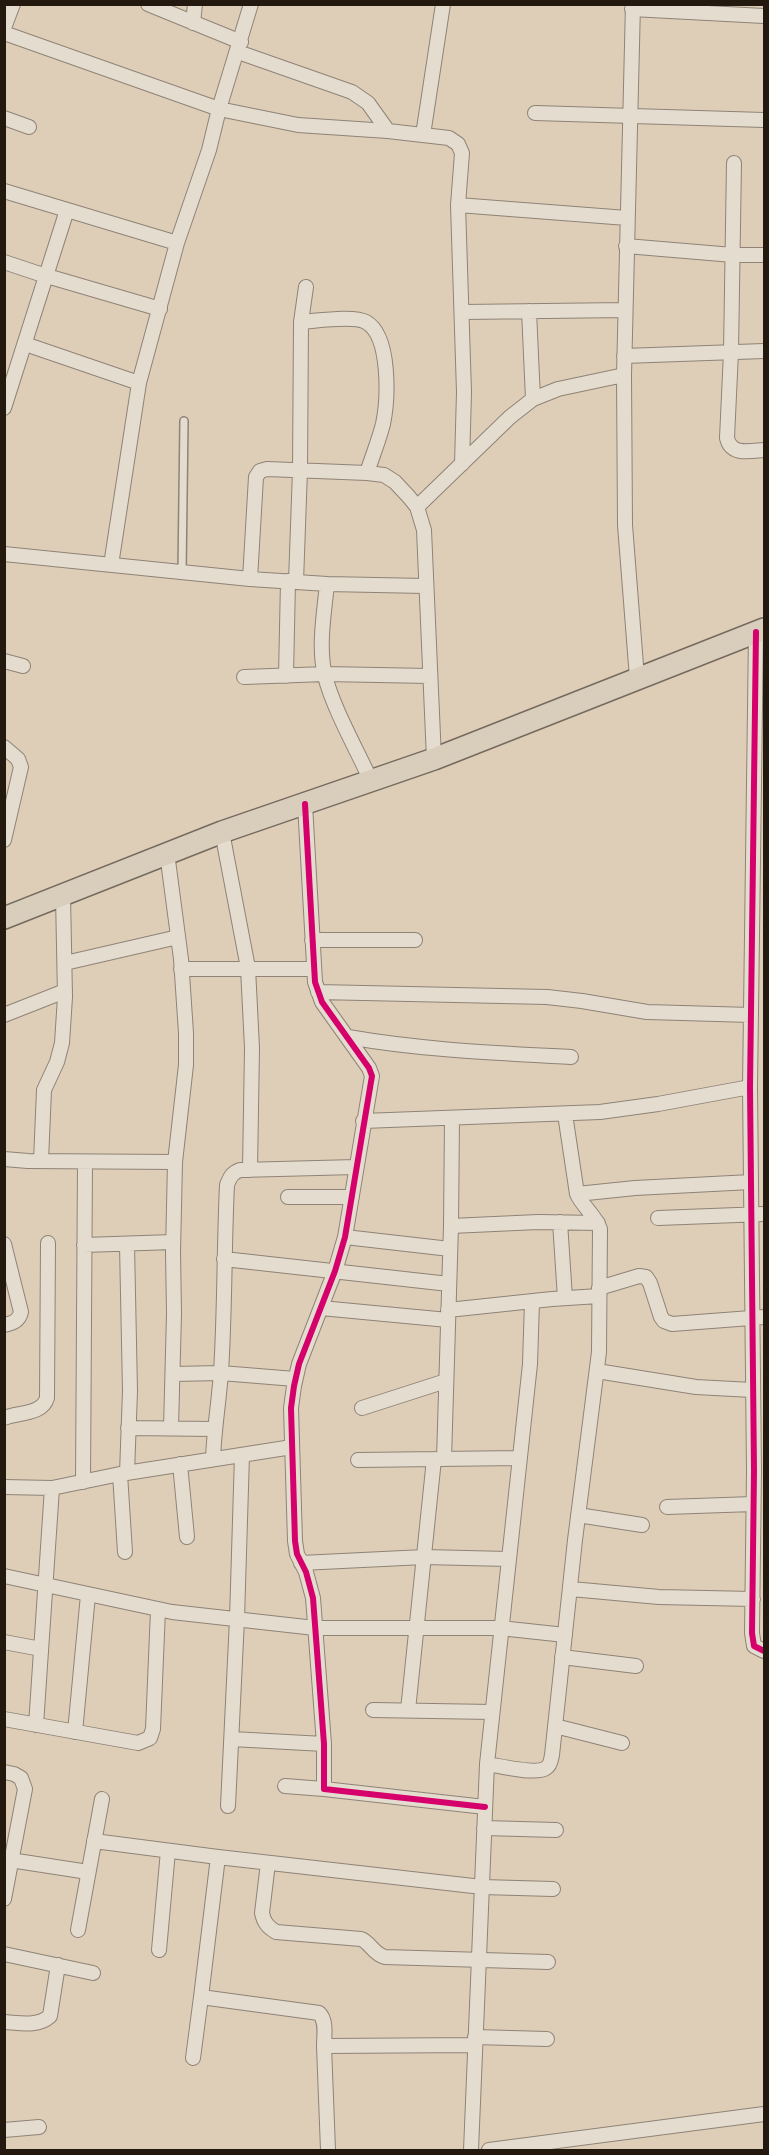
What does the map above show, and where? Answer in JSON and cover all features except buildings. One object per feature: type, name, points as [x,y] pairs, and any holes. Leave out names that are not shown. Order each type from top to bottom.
[{"type":"main road","points":[[4,918],[222,832],[434,759],[760,630]]},
{"type":"street","points":[[4,28],[13,4]]},
{"type":"street","points":[[148,4],[193,23],[239,47],[352,92],[368,103],[388,131]]},
{"type":"street","points":[[193,23],[195,4]]},
{"type":"street","points":[[111,565],[139,383],[177,243],[209,150],[251,4]]},
{"type":"street","points":[[423,135],[444,4]]},
{"type":"street","points":[[638,678],[625,525],[624,356],[632,7],[765,16]]},
{"type":"street","points":[[4,33],[219,109],[298,125],[388,131],[454,140],[460,148],[458,205],[464,392],[462,464]]},
{"type":"street","points":[[535,113],[765,120]]},
{"type":"street","points":[[4,118],[29,128]]},
{"type":"street","points":[[734,163],[728,443],[731,448],[740,451],[765,450]]},
{"type":"street","points":[[4,191],[177,243]]},
{"type":"street","points":[[458,205],[627,218]]},
{"type":"street","points":[[4,408],[67,210]]},
{"type":"street","points":[[626,246],[733,255],[765,255]]},
{"type":"street","points":[[4,262],[159,309]]},
{"type":"street","points":[[286,676],[300,470],[301,322],[306,287]]},
{"type":"street","points":[[463,312],[625,310]]},
{"type":"street","points":[[529,311],[533,399]]},
{"type":"street","points":[[301,322],[358,319],[372,326],[377,335],[385,364],[386,403],[383,423],[367,473]]},
{"type":"street","points":[[25,344],[139,383]]},
{"type":"street","points":[[624,356],[765,351]]},
{"type":"street","points":[[417,507],[510,417],[533,399],[558,390],[624,375]]},
{"type":"street","points":[[250,579],[257,474],[267,469],[367,473],[384,475],[395,482],[417,507],[424,530],[434,759]]},
{"type":"street","points":[[4,554],[250,579],[327,584],[425,586]]},
{"type":"street","points":[[327,584],[322,646],[325,674],[333,698],[371,781]]},
{"type":"street","points":[[760,630],[758,1000],[751,1015],[750,1087],[758,1121],[751,1182],[758,1214],[758,1317],[752,1390],[759,1408],[753,1504],[752,1640],[754,1646],[765,1651]]},
{"type":"street","points":[[4,660],[23,666]]},
{"type":"street","points":[[244,677],[325,674],[430,676]]},
{"type":"street","points":[[4,747],[18,759],[21,766],[4,840]]},
{"type":"street","points":[[305,804],[314,969],[318,992],[322,1002],[369,1068],[372,1076],[345,1237],[335,1271],[295,1379],[291,1408],[295,1540],[301,1563],[311,1586],[324,1744],[324,1789]]},
{"type":"street","points":[[222,832],[248,968],[252,1048],[250,1170]]},
{"type":"street","points":[[167,853],[181,969],[186,1065],[175,1162],[171,1428]]},
{"type":"street","points":[[41,1161],[44,1090],[60,1053],[65,991],[63,895]]},
{"type":"street","points":[[65,963],[178,937]]},
{"type":"street","points":[[312,940],[415,940]]},
{"type":"street","points":[[181,969],[314,969]]},
{"type":"street","points":[[4,1015],[65,991]]},
{"type":"street","points":[[318,992],[547,997],[646,1012],[751,1015]]},
{"type":"street","points":[[348,1037],[398,1046],[571,1057]]},
{"type":"street","points":[[363,1121],[600,1112],[750,1087]]},
{"type":"street","points":[[487,1764],[536,1771],[546,1769],[552,1755],[578,1515],[599,1352],[600,1229],[598,1222],[581,1203],[577,1194],[565,1114]]},
{"type":"street","points":[[408,1710],[424,1557],[439,1459],[446,1381],[452,1119]]},
{"type":"street","points":[[4,1159],[175,1162]]},
{"type":"street","points":[[83,1482],[85,1162]]},
{"type":"street","points":[[213,1459],[221,1373],[227,1185],[233,1172],[356,1167]]},
{"type":"street","points":[[577,1194],[635,1188],[751,1182]]},
{"type":"street","points":[[288,1197],[352,1197]]},
{"type":"street","points":[[658,1218],[758,1214]]},
{"type":"street","points":[[560,1222],[565,1298]]},
{"type":"street","points":[[451,1226],[598,1222]]},
{"type":"street","points":[[345,1237],[450,1249]]},
{"type":"street","points":[[84,1245],[173,1242]]},
{"type":"street","points":[[4,1418],[39,1409],[45,1405],[47,1398],[48,1243]]},
{"type":"street","points":[[4,1244],[21,1311],[20,1317],[14,1322],[4,1325]]},
{"type":"street","points":[[125,1552],[123,1473],[130,1380],[127,1245]]},
{"type":"street","points":[[224,1259],[449,1284]]},
{"type":"street","points":[[321,1308],[448,1315],[599,1292],[639,1276],[646,1277],[661,1317],[672,1324],[758,1317]]},
{"type":"street","points":[[471,2151],[487,1764],[530,1364],[532,1302]]},
{"type":"street","points":[[597,1371],[696,1387],[752,1390]]},
{"type":"street","points":[[172,1374],[221,1373],[295,1379]]},
{"type":"street","points":[[362,1408],[446,1381]]},
{"type":"street","points":[[128,1428],[214,1429]]},
{"type":"street","points":[[4,1487],[52,1488],[123,1473],[292,1447]]},
{"type":"street","points":[[228,1806],[242,1455]]},
{"type":"street","points":[[358,1460],[519,1458]]},
{"type":"street","points":[[180,1464],[188,1537]]},
{"type":"street","points":[[36,1725],[52,1488]]},
{"type":"street","points":[[667,1508],[753,1504]]},
{"type":"street","points":[[578,1515],[642,1525]]},
{"type":"street","points":[[301,1563],[424,1557],[508,1559]]},
{"type":"street","points":[[4,1576],[158,1610],[315,1628],[500,1628],[565,1635]]},
{"type":"street","points":[[571,1589],[659,1597],[753,1599]]},
{"type":"street","points":[[75,1732],[88,1594]]},
{"type":"street","points":[[4,1719],[138,1743],[150,1738],[153,1729],[158,1610]]},
{"type":"street","points":[[4,1642],[41,1649]]},
{"type":"street","points":[[562,1657],[636,1666]]},
{"type":"street","points":[[373,1710],[492,1712]]},
{"type":"street","points":[[555,1726],[622,1743]]},
{"type":"street","points":[[232,1738],[324,1744]]},
{"type":"street","points":[[4,1772],[21,1778],[25,1789],[8,1859],[4,1899]]},
{"type":"street","points":[[285,1786],[485,1807]]},
{"type":"street","points":[[78,1930],[102,1799]]},
{"type":"street","points":[[484,1828],[556,1830]]},
{"type":"street","points":[[94,1841],[482,1887],[553,1889]]},
{"type":"street","points":[[159,1950],[168,1851]]},
{"type":"street","points":[[193,2058],[218,1857]]},
{"type":"street","points":[[8,1859],[88,1872]]},
{"type":"street","points":[[267,1863],[263,1921],[276,1932],[360,1939],[365,1941],[378,1955],[385,1956],[548,1962]]},
{"type":"street","points":[[4,1954],[93,1972]]},
{"type":"street","points":[[4,2022],[35,2023],[45,2021],[50,2016],[58,1965]]},
{"type":"street","points":[[201,1997],[319,2013],[324,2023],[328,2151]]},
{"type":"street","points":[[324,2046],[547,2039]]},
{"type":"street","points":[[489,2151],[765,2114]]},
{"type":"street","points":[[4,2130],[39,2127]]},
{"type":"lane","points":[[182,572],[184,421]]},
{"type":"cycle path","points":[[756,632],[750,1087],[754,1471],[752,1633],[754,1646],[764,1651]]},
{"type":"cycle path","points":[[305,804],[315,982],[322,1002],[369,1068],[372,1076],[345,1237],[335,1271],[299,1364],[291,1408],[295,1541],[297,1554],[306,1572],[313,1598],[324,1744],[324,1789],[485,1807]]}]
